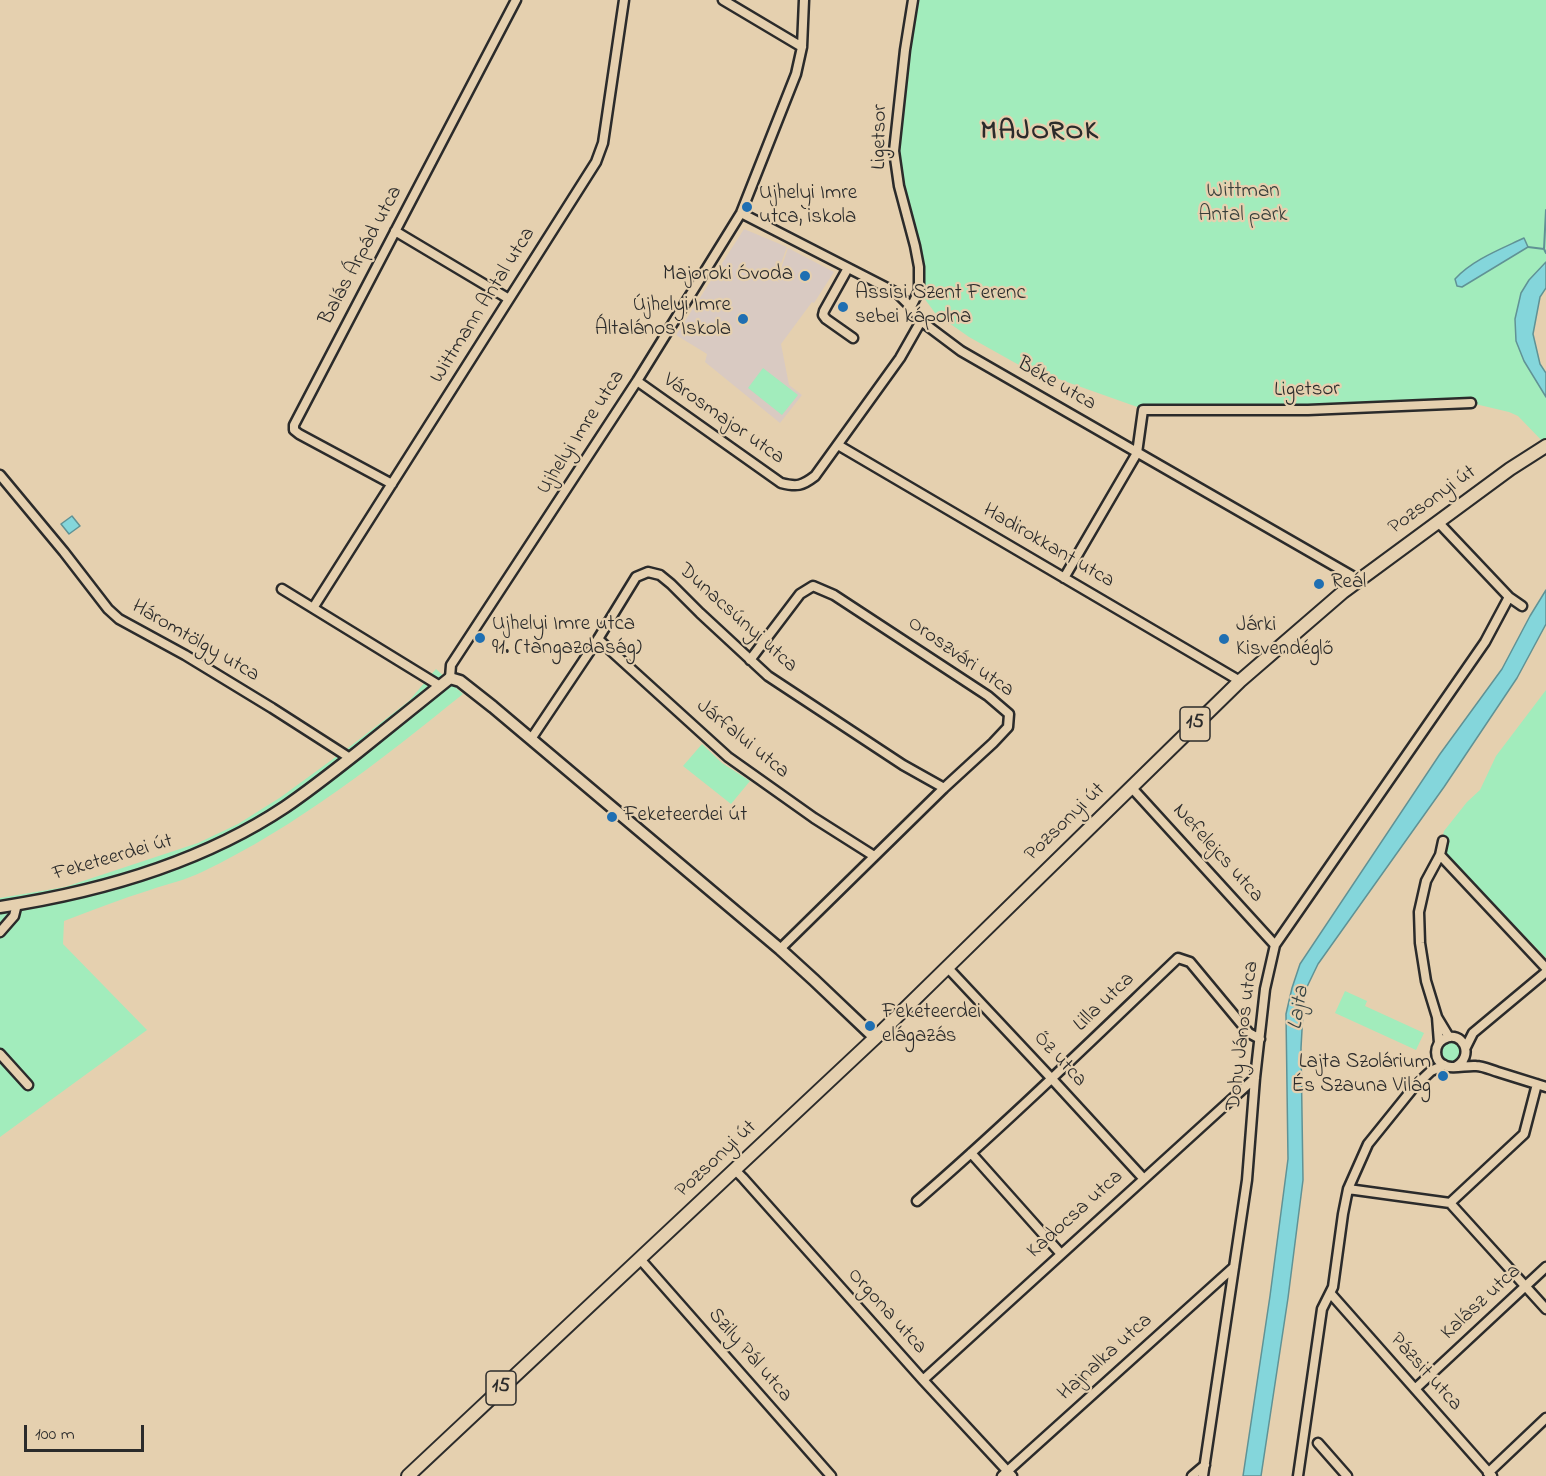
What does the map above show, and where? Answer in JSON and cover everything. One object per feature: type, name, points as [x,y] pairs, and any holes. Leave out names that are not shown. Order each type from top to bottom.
[{"type":"main road","name":"Pozsonyi út","points":[[640,1259],[875,1038],[1240,681],[1343,592],[1510,469],[1546,446]]},
{"type":"main road","name":"Feketeerdei út","points":[[0,906],[99,887],[162,867],[252,827],[309,790],[450,678]]},
{"type":"main road","points":[[450,678],[460,681],[780,949],[875,1038]]},
{"type":"main road","name":"15","points":[[408,1476],[640,1259]]},
{"type":"street","name":"Balás Árpád utca","points":[[392,484],[299,434],[294,427],[296,419],[516,0]]},
{"type":"street","name":"Wittmann Antal utca","points":[[314,608],[596,162],[603,143],[624,0]]},
{"type":"street","points":[[723,0],[802,46]]},
{"type":"street","name":"Ujhelyi Imre utca","points":[[450,678],[451,665],[637,381],[741,213],[796,74],[802,46],[804,0]]},
{"type":"street","name":"Ligetsor","points":[[911,307],[919,291],[919,267],[899,186],[894,151],[905,50],[914,0]]},
{"type":"street","name":"Béke utca","points":[[741,213],[897,293],[921,321],[961,351],[1359,580]]},
{"type":"street","points":[[395,231],[509,299]]},
{"type":"street","points":[[848,268],[823,315],[853,338]]},
{"type":"street","name":"Városmajor utca","points":[[637,381],[781,483],[794,486],[805,484],[815,476],[900,358],[921,321]]},
{"type":"street","name":"Ligetsor","points":[[1137,453],[1143,410],[1308,410],[1471,403]]},
{"type":"street","name":"Hadirokkant utca","points":[[838,445],[1240,681]]},
{"type":"street","points":[[1064,578],[1137,453]]},
{"type":"street","name":"Háromtölgy utca","points":[[0,475],[108,609],[119,619],[185,655],[350,758]]},
{"type":"street","points":[[1438,522],[1509,597],[1522,606]]},
{"type":"street","name":"Dunacsúnyi utca","points":[[531,740],[636,577],[648,572],[660,575],[671,584],[768,676],[903,765],[944,788]]},
{"type":"street","name":"Oroszvári utca","points":[[750,660],[800,594],[813,586],[834,595],[988,696],[1009,714],[1008,727],[780,949]]},
{"type":"street","points":[[282,589],[440,686]]},
{"type":"street","name":"Dohy János utca","points":[[1203,1476],[1247,1180],[1265,989],[1275,945],[1485,642],[1509,597]]},
{"type":"street","name":"Járfalui utca","points":[[598,639],[728,757],[813,818],[874,856]]},
{"type":"street","name":"Nefelejcs utca","points":[[1131,787],[1275,945]]},
{"type":"street","points":[[1443,840],[1440,855],[1426,881],[1419,912],[1420,943],[1426,981],[1437,1017],[1439,1042],[1436,1051],[1439,1062],[1444,1065],[1478,1066],[1546,1087]]},
{"type":"street","points":[[1440,855],[1546,968]]},
{"type":"street","points":[[0,932],[14,916],[17,904]]},
{"type":"street","name":"Lilla utca","points":[[917,1201],[1052,1079],[1178,958],[1190,962],[1249,1033],[1260,1039]]},
{"type":"street","name":"Őz utca","points":[[947,967],[1143,1179]]},
{"type":"street","points":[[1455,1066],[1464,1060],[1473,1034],[1546,972]]},
{"type":"street","points":[[1437,1017],[1453,1038],[1462,1042],[1478,1066]]},
{"type":"street","points":[[1439,1042],[1473,1034]]},
{"type":"street","points":[[0,1054],[28,1085]]},
{"type":"street","points":[[1431,1071],[1437,1056]]},
{"type":"street","points":[[1298,1476],[1322,1309],[1333,1287],[1348,1189],[1368,1144],[1414,1087],[1431,1071],[1444,1065]]},
{"type":"street","name":"Kadocsa utca","points":[[923,1380],[1255,1078]]},
{"type":"street","points":[[1450,1203],[1524,1134],[1537,1084]]},
{"type":"street","points":[[971,1153],[1061,1254]]},
{"type":"street","name":"Orgona utca","points":[[735,1170],[1008,1474]]},
{"type":"street","points":[[1348,1189],[1450,1203],[1546,1309]]},
{"type":"street","name":"Szily Pál utca","points":[[640,1259],[831,1476]]},
{"type":"street","name":"Hajnalka utca","points":[[1008,1474],[1234,1267]]},
{"type":"street","name":"Kalász utca","points":[[1416,1389],[1546,1267]]},
{"type":"street","name":"Pázsit utca","points":[[1331,1294],[1490,1474]]},
{"type":"street","points":[[1490,1474],[1546,1418]]},
{"type":"street","points":[[1318,1443],[1347,1476]]},
{"type":"street","points":[[1192,1476],[1205,1464]]},
{"type":"shaded area","name":"Újhelyi Imre Általános Iskola","points":[[744,229],[787,247],[775,280],[780,283],[777,280],[788,248],[834,272],[814,303],[812,302],[781,344],[789,385],[802,395],[780,423],[705,362],[707,354],[676,335]]},
{"type":"green space","name":"Wittman Antal park","points":[[916,0],[1546,0],[1546,281],[1524,321],[1546,383],[1546,445],[1518,416],[1471,403],[1143,409],[1019,365],[969,337],[935,313],[919,291],[919,267],[894,151]]},
{"type":"green space","points":[[763,368],[798,395],[782,415],[748,388]]},
{"type":"green space","points":[[436,669],[463,694],[370,767],[305,813],[237,854],[196,875],[64,921],[63,944],[147,1030],[0,1137],[0,898],[65,887],[198,843],[238,824],[281,797],[409,701]]},
{"type":"green space","points":[[1546,690],[1546,958],[1440,848],[1444,831],[1467,802],[1480,790],[1496,756]]},
{"type":"green space","points":[[702,744],[722,763],[750,781],[731,804],[683,766]]},
{"type":"green space","points":[[1345,991],[1367,1001],[1365,1006],[1424,1033],[1416,1050],[1335,1013]]},
{"type":"green space","points":[[1451,1042],[1458,1045],[1461,1052],[1458,1059],[1451,1062],[1444,1059],[1441,1052],[1444,1045]]},
{"type":"water","points":[[1524,238],[1528,247],[1462,287],[1457,286],[1455,279],[1470,266]]},
{"type":"water","points":[[1546,262],[1546,288],[1540,297],[1533,334],[1540,364],[1546,373],[1546,397],[1524,361],[1516,341],[1515,319],[1521,293],[1529,280]]},
{"type":"water","points":[[72,516],[80,526],[69,534],[61,524]]},
{"type":"water","name":"Lajta","points":[[1546,590],[1546,624],[1517,678],[1444,787],[1318,964],[1304,993],[1301,1048],[1303,1180],[1261,1476],[1243,1476],[1288,1159],[1286,1014],[1300,964],[1440,754],[1502,669]]},
{"type":"waterway","points":[[1546,210],[1544,249],[1546,253]]},
{"type":"waterway","points":[[1528,247],[1544,249]]},
{"type":"place","name":"Ujhelyi Imre utca, iskola","points":[[747,207]]},
{"type":"place","name":"Majoroki Óvoda","points":[[805,276]]},
{"type":"place","name":"Assisi Szent Ferenc sebei kápolna","points":[[843,307]]},
{"type":"place","name":"Újhelyi Imre Általános Iskola","points":[[743,319]]},
{"type":"place","name":"Reál","points":[[1319,584]]},
{"type":"place","name":"Ujhelyi Imre utca 91. (tangazdaság)","points":[[480,638]]},
{"type":"place","name":"Járki Kisvendéglő","points":[[1224,639]]},
{"type":"place","name":"Feketeerdei út","points":[[612,817]]},
{"type":"place","name":"Feketeerdei elágazás","points":[[870,1026]]},
{"type":"place","name":"Lajta Szolárium És Szauna Világ","points":[[1443,1076]]},
{"type":"district","name":"MAJOROK","points":[[1040,134]]}]
